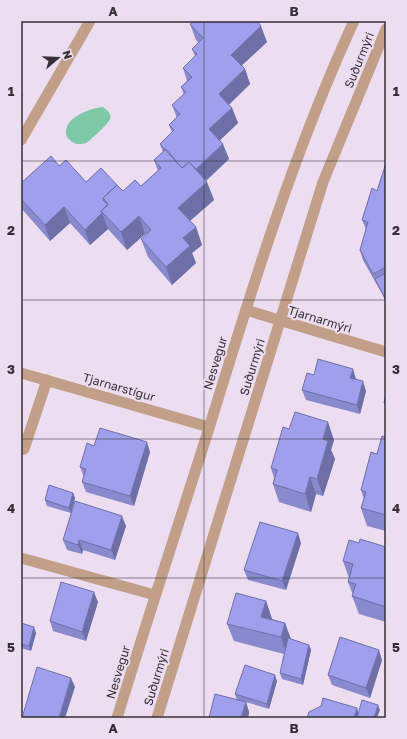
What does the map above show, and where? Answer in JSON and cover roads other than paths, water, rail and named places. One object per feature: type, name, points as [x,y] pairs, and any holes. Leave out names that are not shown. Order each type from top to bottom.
[{"type":"street","points":[[21,140],[90,21]]},
{"type":"street","name":"Nesvegur","points":[[117,718],[285,191],[317,106],[354,21]]},
{"type":"street","name":"Suðurmýri","points":[[156,718],[323,182],[386,29]]},
{"type":"street","name":"Tjarnarmýri","points":[[246,310],[386,352]]},
{"type":"street","name":"Tjarnarstígur","points":[[21,373],[209,426]]},
{"type":"street","points":[[21,450],[24,449],[47,380]]},
{"type":"street","points":[[21,558],[155,595]]}]
